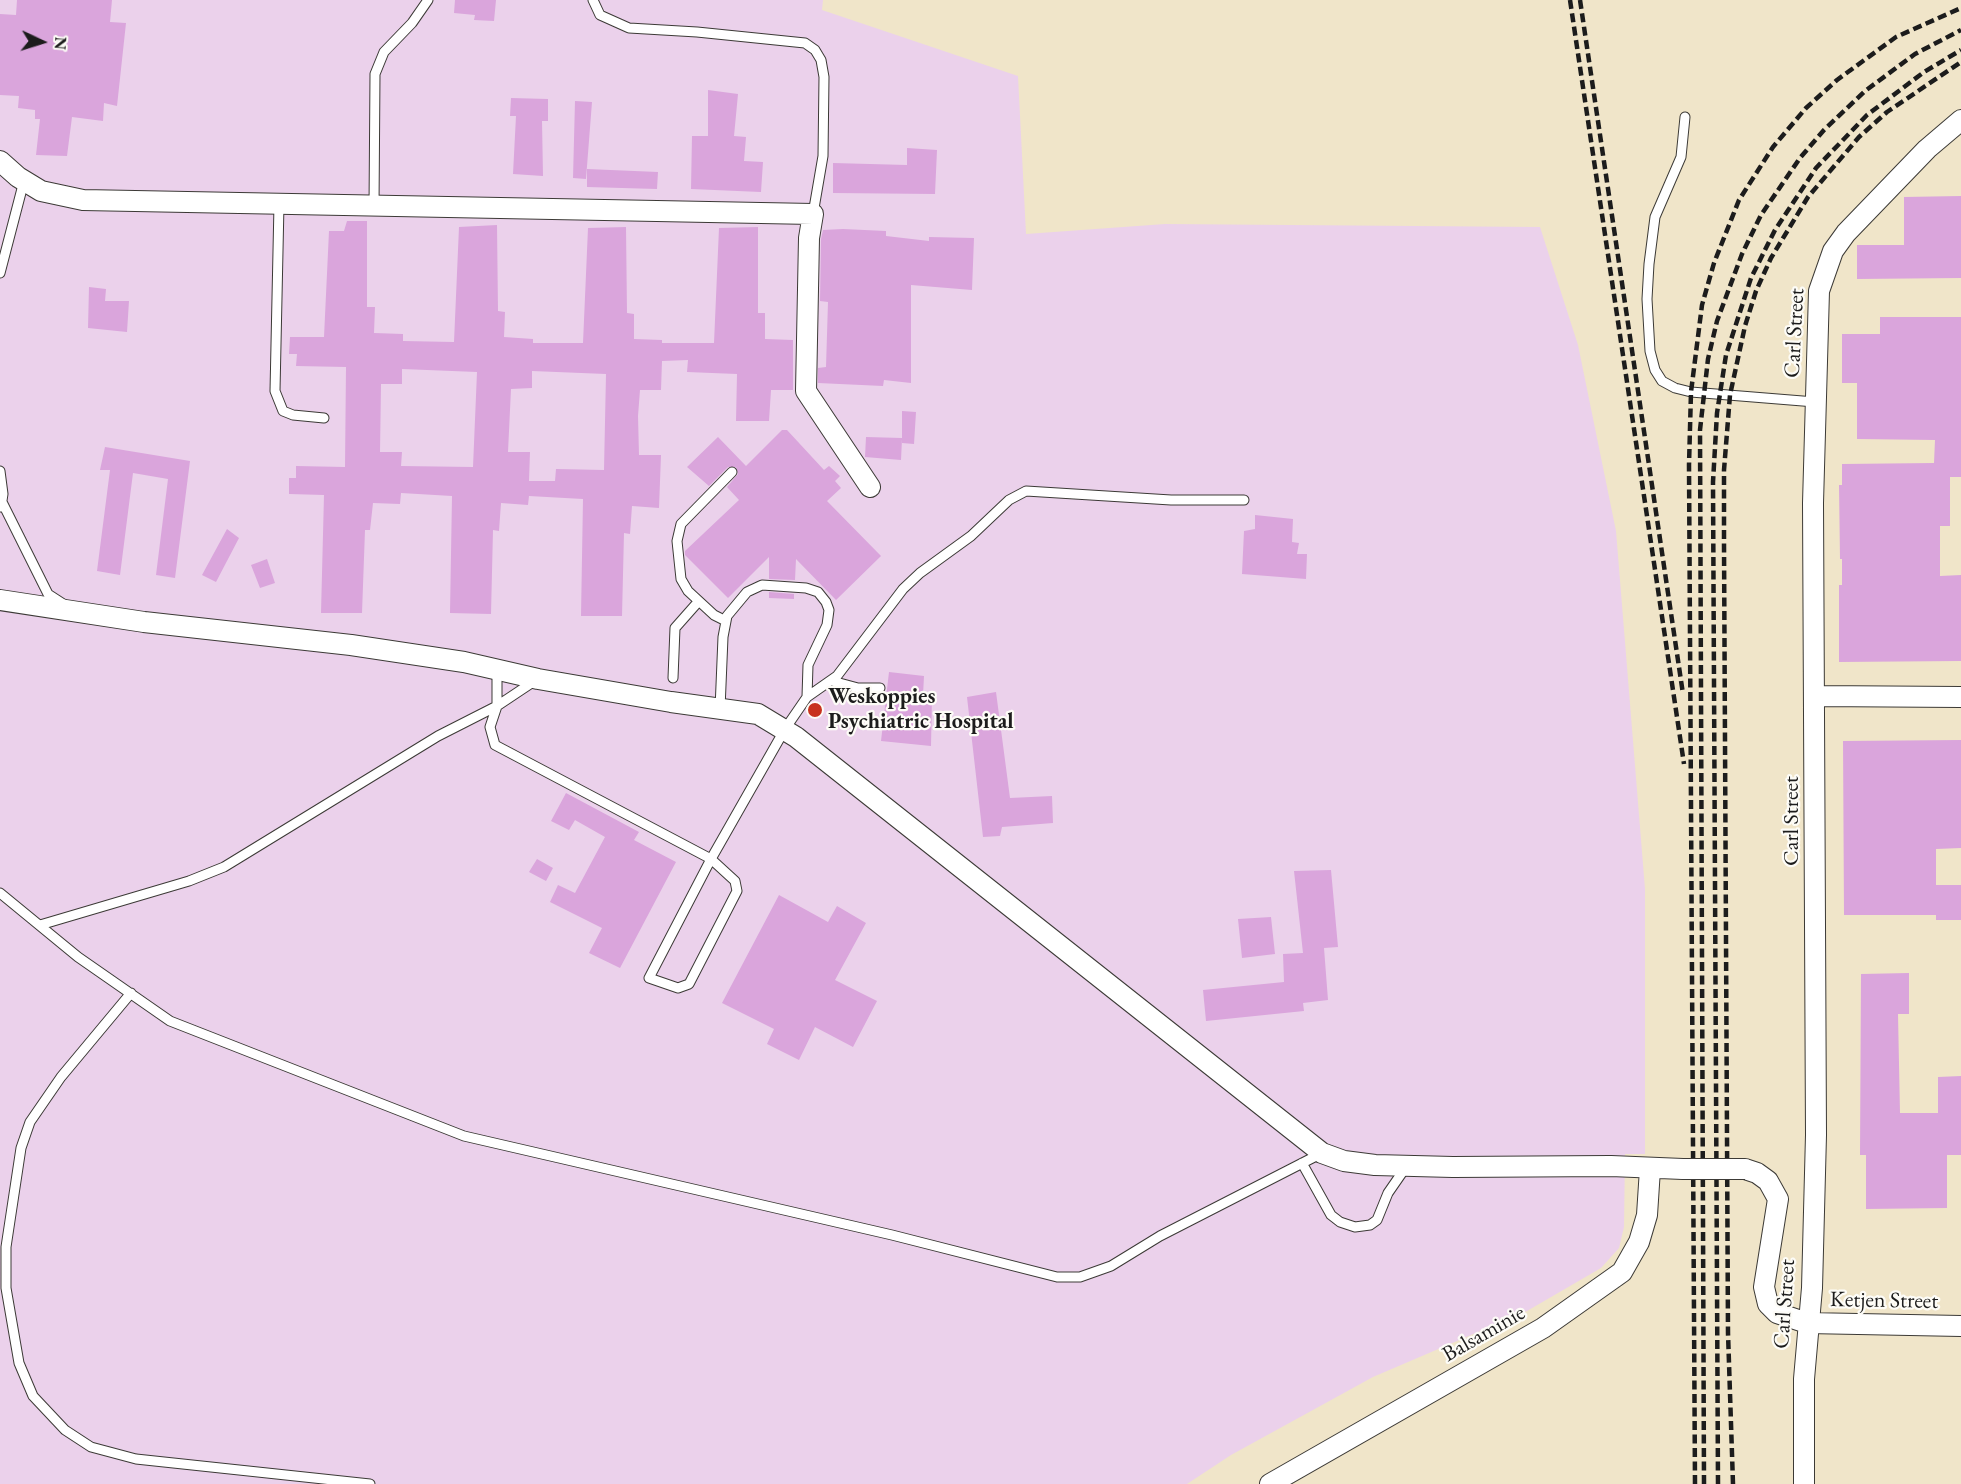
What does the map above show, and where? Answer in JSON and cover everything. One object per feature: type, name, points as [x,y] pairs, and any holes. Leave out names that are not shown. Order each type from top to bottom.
[{"type":"street","name":"Carl Street","points":[[1804,1484],[1807,1323],[1812,1288],[1816,1135],[1815,402],[1819,291],[1825,268],[1846,233],[1894,183],[1961,120]]},
{"type":"street","points":[[0,161],[24,181],[48,194],[83,200],[813,214],[809,238],[806,391],[870,487]]},
{"type":"street","points":[[0,600],[79,614],[330,642],[497,669],[538,679],[758,714],[785,729],[1322,1153],[1358,1163],[1745,1169],[1757,1173],[1768,1181],[1778,1199],[1778,1216],[1764,1282],[1765,1299],[1785,1317],[1807,1323]]},
{"type":"street","points":[[1815,696],[1961,698]]},
{"type":"street","name":"Balsaminie","points":[[1270,1484],[1543,1328],[1622,1272],[1639,1242],[1647,1215],[1650,1168]]},
{"type":"street","name":"Ketjen Street","points":[[1807,1323],[1961,1326]]},
{"type":"lane","points":[[374,207],[375,74],[384,52],[416,18],[428,0]]},
{"type":"lane","points":[[592,0],[600,15],[629,28],[805,43],[815,50],[821,60],[824,77],[823,156],[813,214]]},
{"type":"lane","points":[[1685,117],[1681,158],[1655,217],[1649,264],[1648,320],[1650,351],[1655,370],[1662,381],[1691,392],[1815,402]]},
{"type":"lane","points":[[0,273],[24,181]]},
{"type":"lane","points":[[279,204],[275,391],[283,411],[293,416],[324,418]]},
{"type":"lane","points":[[0,471],[1,506],[48,594],[79,614]]},
{"type":"lane","points":[[726,621],[698,602],[681,579],[678,558],[679,531],[687,518],[732,472]]},
{"type":"lane","points":[[497,669],[497,706],[490,727],[495,745],[711,859],[735,881],[736,891],[689,984],[678,988],[669,987],[649,978],[711,859],[785,729],[807,698],[832,681],[903,589],[971,536],[1017,494],[1034,490],[1171,500],[1244,500]]},
{"type":"lane","points":[[720,709],[726,621],[729,611],[740,598],[762,585],[793,585],[818,592],[826,602],[829,616],[824,635],[808,665],[807,698]]},
{"type":"lane","points":[[673,678],[675,628],[698,602]]},
{"type":"lane","points":[[40,925],[189,881],[224,867],[438,735],[497,706],[538,679]]},
{"type":"lane","points":[[832,681],[858,688],[880,688]]},
{"type":"lane","points":[[0,893],[78,957],[170,1021],[464,1136],[708,1191],[1057,1277],[1080,1277],[1111,1266],[1160,1236],[1322,1153]]},
{"type":"lane","points":[[131,993],[61,1077],[30,1122],[21,1148],[6,1247],[6,1287],[19,1363],[33,1396],[64,1430],[91,1447],[136,1459],[369,1484]]},
{"type":"lane","points":[[1302,1163],[1331,1215],[1340,1222],[1355,1227],[1370,1225],[1377,1220],[1388,1193],[1407,1165]]},
{"type":"shaded area","name":"Weskoppies Psychiatric Hospital","points":[[0,0],[823,0],[822,10],[1018,76],[1026,234],[1165,224],[1540,227],[1578,345],[1616,531],[1645,889],[1645,1154],[1625,1154],[1624,1227],[1619,1248],[1601,1268],[1527,1311],[1373,1377],[1231,1455],[1187,1484],[0,1484]]},
{"type":"building","points":[[17,0],[112,0],[110,22],[126,23],[117,106],[104,103],[103,121],[72,117],[67,156],[36,155],[40,119],[35,119],[35,110],[18,108],[19,96],[0,95],[0,14],[16,15]]},
{"type":"building","points":[[455,0],[496,0],[494,21],[474,20],[475,15],[454,13]]},
{"type":"building","points":[[708,90],[738,94],[734,136],[746,137],[744,161],[763,162],[761,192],[691,189],[692,136],[708,136]]},
{"type":"building","points":[[511,98],[548,99],[548,121],[542,121],[543,176],[513,174],[516,116],[510,116]]},
{"type":"building","points":[[575,101],[592,102],[586,179],[573,178]]},
{"type":"building","points":[[907,148],[937,150],[935,194],[833,193],[833,163],[907,165]]},
{"type":"building","points":[[587,169],[658,172],[657,189],[587,187]]},
{"type":"building","points":[[1961,196],[1961,278],[1857,279],[1857,245],[1904,245],[1904,197]]},
{"type":"building","points":[[347,221],[367,221],[367,307],[375,307],[374,333],[403,334],[403,341],[454,342],[459,227],[497,225],[498,311],[505,312],[504,337],[533,339],[533,343],[583,343],[588,228],[626,227],[627,313],[634,314],[634,339],[662,340],[662,343],[714,343],[719,228],[758,227],[758,313],[765,313],[765,339],[793,340],[793,390],[771,390],[769,421],[736,421],[737,374],[687,372],[688,360],[662,361],[661,390],[640,390],[639,455],[661,455],[659,508],[632,506],[630,534],[624,533],[622,616],[581,616],[583,499],[529,496],[528,505],[501,503],[499,531],[493,530],[491,614],[450,613],[452,496],[401,493],[400,504],[373,503],[370,530],[365,530],[362,613],[321,613],[324,495],[289,494],[289,478],[296,478],[296,466],[345,467],[346,367],[296,366],[297,354],[289,354],[290,337],[324,337],[329,231],[344,231]],"holes":[[[402,369],[477,372],[473,467],[401,466],[402,452],[380,452],[381,384],[402,384]],[[532,371],[606,374],[604,470],[556,469],[555,481],[529,481],[530,452],[508,452],[511,389],[532,388]]]},
{"type":"building","points":[[823,230],[886,231],[886,236],[929,241],[929,237],[974,238],[972,290],[911,285],[911,383],[884,380],[883,386],[818,383],[818,368],[826,367],[828,302],[820,301],[821,239]]},
{"type":"building","points":[[89,287],[106,289],[105,301],[129,301],[127,332],[88,328]]},
{"type":"building","points":[[1880,317],[1961,317],[1961,477],[1950,477],[1950,526],[1940,526],[1940,576],[1961,575],[1961,661],[1839,662],[1839,585],[1842,585],[1842,559],[1840,559],[1839,485],[1842,485],[1842,464],[1934,463],[1935,440],[1857,439],[1857,383],[1842,383],[1842,334],[1880,334]]},
{"type":"building","points":[[902,411],[916,412],[914,444],[902,443],[902,439],[901,460],[865,457],[866,437],[902,438]]},
{"type":"building","points":[[782,430],[787,430],[824,470],[829,466],[840,476],[835,481],[841,488],[827,501],[881,556],[836,600],[796,559],[795,580],[769,579],[769,557],[728,598],[685,555],[685,551],[739,500],[727,487],[738,474],[736,467],[728,467],[709,486],[687,467],[718,437],[746,466]]},
{"type":"building","points":[[105,447],[190,461],[175,578],[156,575],[168,479],[133,473],[120,575],[97,571],[110,470],[100,470]]},
{"type":"building","points":[[1255,515],[1293,519],[1292,542],[1299,543],[1297,554],[1307,554],[1306,579],[1242,574],[1244,531],[1255,529]]},
{"type":"building","points":[[227,529],[239,538],[216,582],[202,575]]},
{"type":"building","points":[[267,559],[275,583],[260,588],[251,565]]},
{"type":"building","points":[[769,592],[794,594],[794,599],[769,598]]},
{"type":"building","points":[[889,672],[924,676],[923,695],[932,696],[931,746],[881,741]]},
{"type":"building","points":[[996,692],[1010,798],[1052,796],[1053,823],[1002,827],[1000,836],[983,837],[967,697]]},
{"type":"building","points":[[1961,740],[1961,848],[1936,849],[1936,885],[1961,885],[1961,920],[1936,920],[1936,915],[1844,915],[1843,741]]},
{"type":"building","points":[[566,793],[639,832],[634,840],[676,862],[620,968],[589,953],[602,928],[550,902],[558,885],[575,893],[605,837],[575,820],[569,830],[551,821]]},
{"type":"building","points":[[537,859],[553,868],[546,881],[529,872]]},
{"type":"building","points":[[1331,870],[1338,947],[1324,948],[1328,1000],[1303,1003],[1304,1011],[1206,1021],[1203,990],[1284,982],[1283,954],[1303,953],[1294,871]]},
{"type":"building","points":[[779,895],[828,922],[837,906],[866,923],[835,980],[877,1001],[853,1047],[815,1027],[799,1060],[767,1044],[774,1029],[722,1003]]},
{"type":"building","points":[[1271,917],[1275,954],[1242,958],[1238,919]]},
{"type":"building","points":[[1909,973],[1909,1014],[1898,1014],[1900,1113],[1938,1113],[1938,1077],[1961,1076],[1961,1155],[1947,1155],[1947,1208],[1866,1209],[1866,1155],[1860,1155],[1861,974]]},
{"type":"railway","points":[[1570,0],[1684,764]]},
{"type":"railway","points":[[1580,0],[1683,694]]},
{"type":"railway","points":[[1695,1484],[1689,465],[1691,392],[1702,305],[1714,263],[1739,200],[1773,147],[1806,108],[1837,80],[1896,37],[1961,8]]},
{"type":"railway","points":[[1704,1484],[1700,430],[1708,359],[1717,321],[1742,254],[1761,215],[1800,158],[1824,130],[1865,91],[1915,54],[1961,30]]},
{"type":"railway","points":[[1718,1484],[1713,482],[1717,413],[1726,355],[1751,278],[1775,230],[1816,168],[1867,115],[1924,72],[1961,50]]},
{"type":"railway","points":[[1733,1484],[1728,1333],[1724,543],[1724,470],[1730,395],[1745,326],[1756,291],[1771,258],[1808,197],[1859,137],[1887,112],[1961,62]]},
{"type":"place","name":"Weskoppies Psychiatric Hospital","points":[[815,710]]}]
